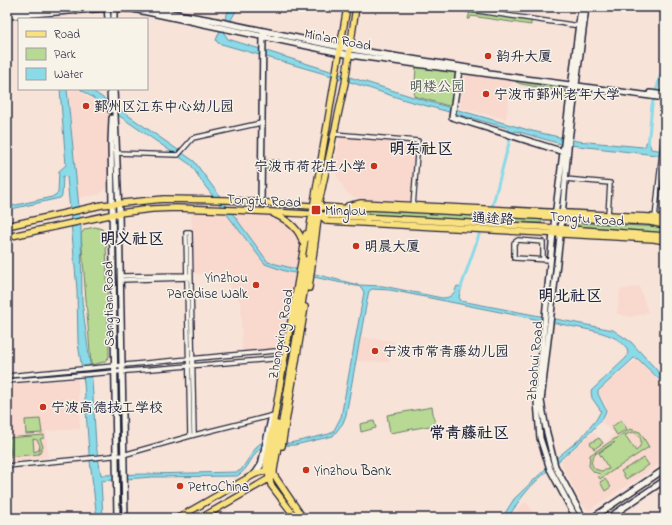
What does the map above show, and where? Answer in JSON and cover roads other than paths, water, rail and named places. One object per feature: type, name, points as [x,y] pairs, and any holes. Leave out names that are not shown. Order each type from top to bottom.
[{"type":"main road","name":"Min'an Road","points":[[7,16],[56,7]]},
{"type":"main road","name":"Min'an Road","points":[[7,11],[62,11],[107,7],[133,9],[217,24]]},
{"type":"main road","points":[[107,7],[108,18]]},
{"type":"main road","name":"Min'an Road","points":[[139,7],[349,52],[459,71],[663,96]]},
{"type":"main road","name":"Zhongxing Road","points":[[317,197],[347,7]]},
{"type":"main road","name":"Zhongxing Road","points":[[303,285],[315,215],[315,206],[334,134],[356,7]]},
{"type":"main road","name":"Zhaohui Road","points":[[581,7],[581,26]]},
{"type":"main road","name":"Zhaohui Road","points":[[548,311],[550,260],[555,215],[581,26],[586,7]]},
{"type":"main road","points":[[261,202],[263,34]]},
{"type":"main road","name":"Min'an Road","points":[[349,52],[573,85]]},
{"type":"main road","points":[[459,71],[452,116],[517,137],[565,150]]},
{"type":"main road","name":"Sangtian Road","points":[[110,90],[113,102]]},
{"type":"main road","name":"Sangtian Road","points":[[114,90],[115,203],[120,278],[124,518]]},
{"type":"main road","name":"Sangtian Road","points":[[113,119],[116,153],[115,203]]},
{"type":"main road","name":"Zhaohui Road","points":[[565,150],[565,179],[561,231],[548,311],[537,402],[540,438],[549,467],[576,518]]},
{"type":"main road","name":"Tongtu Road","points":[[7,226],[115,203],[188,199],[261,202],[339,208],[413,208],[477,213],[498,212],[562,215],[665,225]]},
{"type":"main road","name":"Zhongxing Road","points":[[274,444],[303,285],[315,215],[315,206]]},
{"type":"main road","name":"通途路","points":[[413,208],[483,209],[498,212]]},
{"type":"main road","name":"Tongtu Road","points":[[7,237],[116,213],[152,209],[234,210],[475,226],[494,225],[553,231],[665,236]]},
{"type":"main road","points":[[270,212],[293,225],[300,234],[304,245]]},
{"type":"main road","name":"Sangtian Road","points":[[116,213],[115,370],[117,518]]},
{"type":"main road","name":"Zhongxing Road","points":[[307,261],[304,245],[315,215]]},
{"type":"main road","points":[[562,215],[608,215],[665,219]]},
{"type":"main road","name":"通途路","points":[[475,226],[488,230],[553,231]]},
{"type":"main road","points":[[561,231],[665,241]]},
{"type":"main road","points":[[296,518],[273,490],[272,473],[275,415],[284,358],[303,285]]},
{"type":"main road","name":"Zhaohui Road","points":[[546,330],[541,401],[554,463],[583,518]]},
{"type":"main road","points":[[274,444],[272,473],[303,518]]},
{"type":"main road","points":[[255,474],[274,444]]},
{"type":"main road","points":[[592,518],[665,469]]},
{"type":"main road","points":[[178,518],[255,474],[272,473]]},
{"type":"main road","points":[[201,518],[272,473]]},
{"type":"main road","points":[[608,518],[665,480]]},
{"type":"street","points":[[451,7],[474,9],[581,26]]},
{"type":"street","points":[[116,153],[178,155],[193,138],[261,123]]},
{"type":"street","points":[[655,218],[665,123]]},
{"type":"street","points":[[334,134],[418,141],[413,208]]},
{"type":"street","points":[[565,179],[610,183],[608,215]]},
{"type":"street","points":[[189,277],[190,232],[186,232],[189,277],[192,435]]},
{"type":"street","points":[[543,260],[543,242],[518,240],[514,243],[514,258],[543,260],[550,260]]},
{"type":"street","points":[[120,278],[189,277]]},
{"type":"street","points":[[7,381],[93,374],[191,359],[286,350]]},
{"type":"street","points":[[122,369],[191,366],[284,358]]},
{"type":"street","points":[[7,376],[92,369],[115,370]]},
{"type":"street","points":[[7,466],[117,456],[192,435],[275,415]]},
{"type":"water","points":[[230,7],[238,7],[224,33],[228,39],[423,100],[532,131],[577,141],[643,147],[646,145],[646,142],[649,142],[651,149],[665,151],[665,156],[561,144],[516,131],[508,131],[508,128],[405,100],[332,76],[218,43],[216,40]]},
{"type":"water","points":[[60,90],[67,90],[81,227],[82,301],[92,380],[96,445],[101,475],[237,472],[241,470],[257,446],[261,443],[290,443],[333,432],[341,417],[364,292],[361,287],[285,271],[265,264],[205,186],[191,165],[81,90],[91,90],[194,161],[268,262],[358,285],[383,286],[442,298],[452,295],[457,286],[462,287],[459,297],[461,301],[613,330],[631,342],[665,379],[665,385],[638,359],[634,358],[598,391],[606,410],[603,417],[595,427],[534,483],[522,497],[508,518],[502,518],[514,499],[559,456],[581,438],[596,420],[601,411],[592,398],[591,391],[626,358],[628,355],[627,350],[616,338],[595,331],[390,290],[372,289],[369,291],[368,295],[346,415],[343,423],[333,436],[295,445],[263,446],[259,449],[245,469],[237,476],[152,477],[101,481],[103,518],[97,518],[89,453],[84,383],[78,343],[77,290],[67,177],[63,176],[62,196],[60,198],[7,210],[7,207],[52,197],[58,193],[59,171],[66,165]]},
{"type":"waterway","points":[[648,146],[652,105],[665,60]]},
{"type":"waterway","points":[[484,224],[493,204],[513,128]]},
{"type":"waterway","points":[[460,290],[481,229]]},
{"type":"place","name":"韵升大厦","points":[[488,56]]},
{"type":"place","name":"宁波市鄞州老年大学","points":[[486,94]]},
{"type":"place","name":"鄞州区江东中心幼儿园","points":[[86,106]]},
{"type":"place","name":"宁波市荷花庄小学","points":[[374,166]]},
{"type":"place","name":"Minglou","points":[[316,210]]},
{"type":"place","name":"明晨大厦","points":[[356,246]]},
{"type":"place","name":"Yinzhou Paradise Walk","points":[[256,285]]},
{"type":"place","name":"宁波市常青藤幼儿园","points":[[375,351]]},
{"type":"place","name":"宁波高德技工学校","points":[[43,407]]},
{"type":"place","name":"Yinzhou Bank","points":[[306,470]]},
{"type":"place","name":"PetroChina","points":[[180,486]]},
{"type":"district","name":"明东社区","points":[[421,148]]},
{"type":"district","name":"明义社区","points":[[132,238]]},
{"type":"district","name":"明北社区","points":[[570,295]]},
{"type":"district","name":"常青藤社区","points":[[469,432]]},
{"type":"park label","name":"明楼公园","points":[[437,86]]}]
